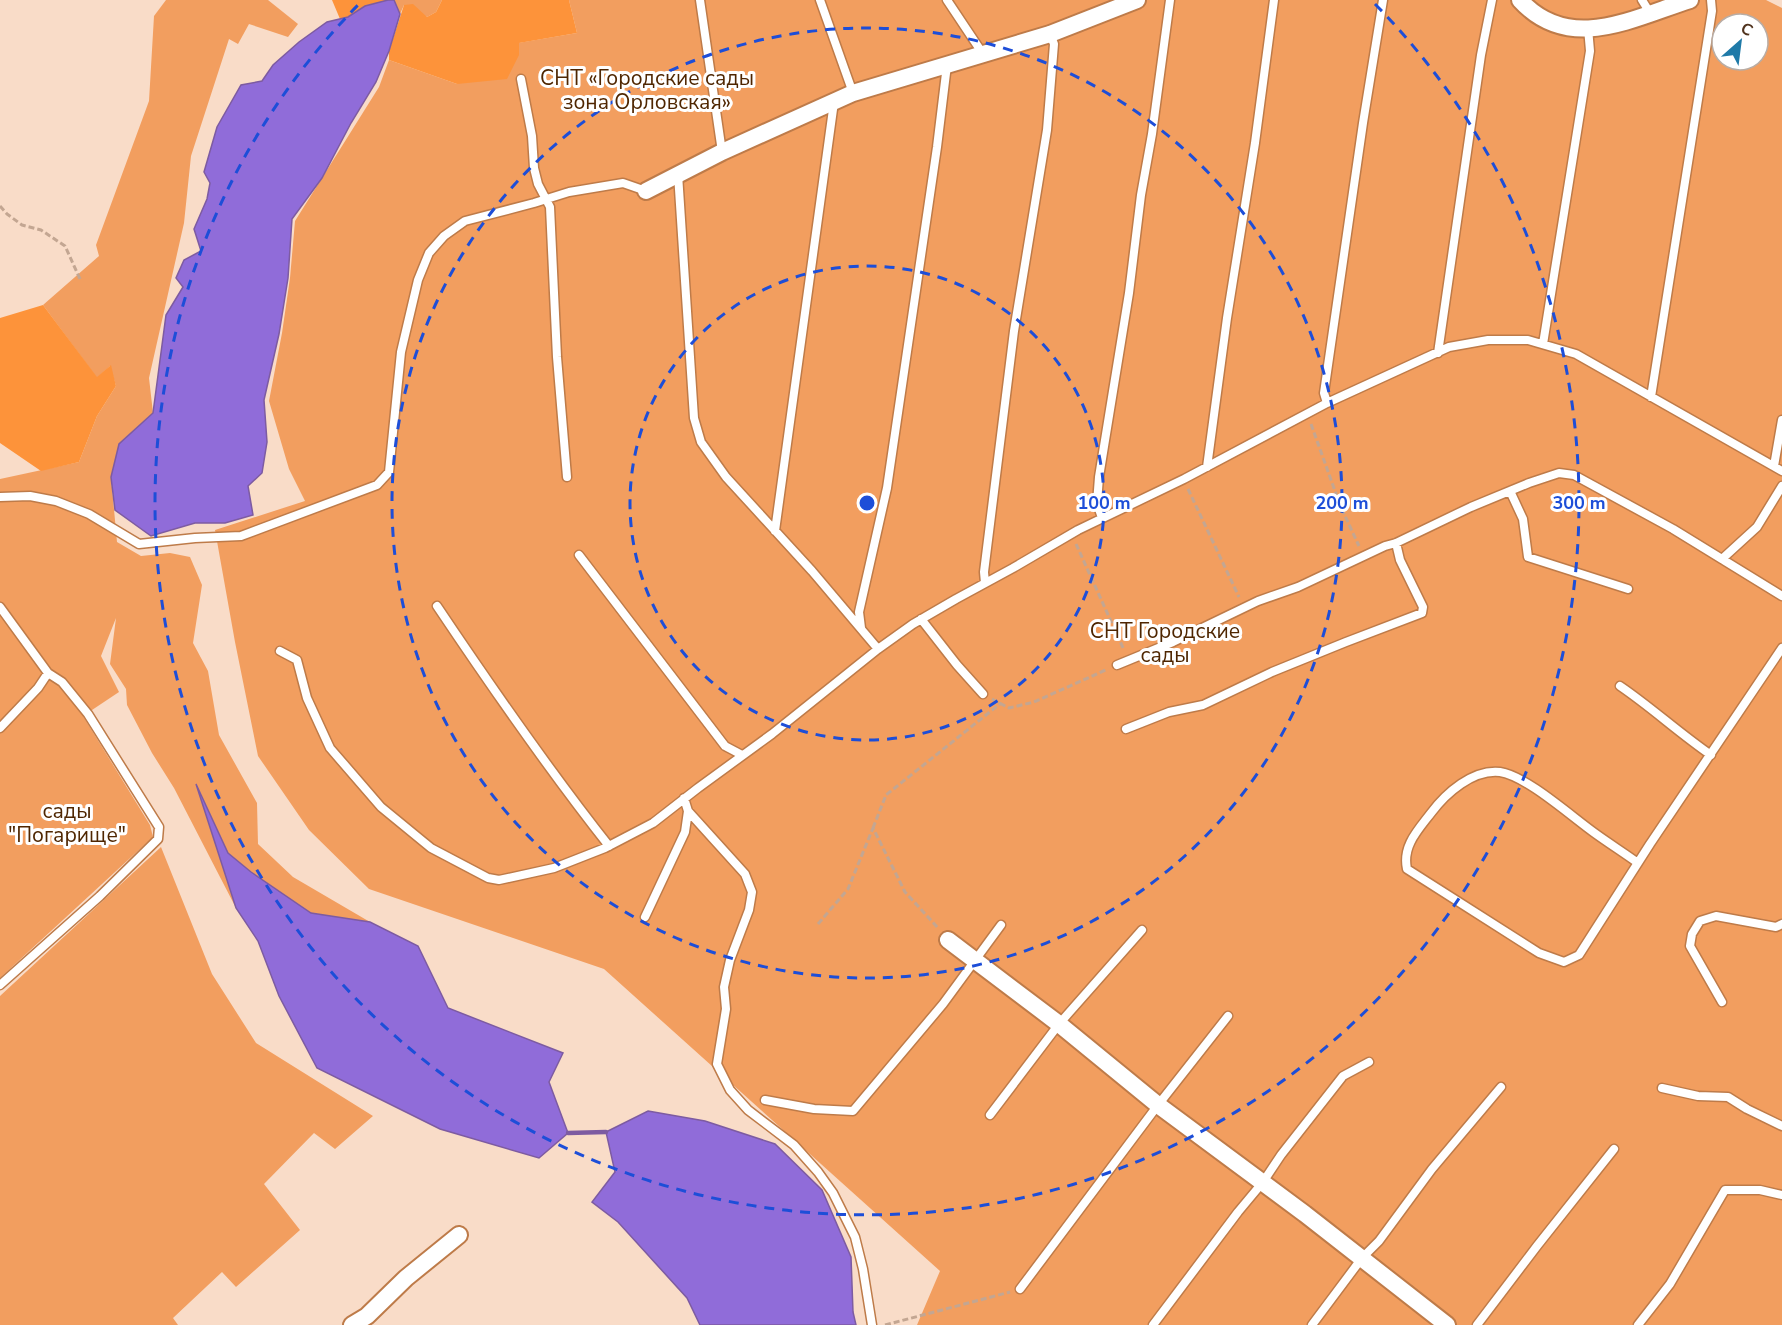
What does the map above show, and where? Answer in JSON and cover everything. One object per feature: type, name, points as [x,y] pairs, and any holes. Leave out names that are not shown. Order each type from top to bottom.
[{"type":"street","points":[[646,191],[722,152],[853,93],[1050,34],[1116,4],[1137,0]]},
{"type":"street","points":[[1520,0],[1530,11],[1560,27],[1588,28],[1619,25],[1646,7],[1690,0]]},
{"type":"street","points":[[948,940],[1059,1024],[1158,1105],[1263,1182],[1447,1325]]},
{"type":"street","points":[[352,1325],[367,1316],[406,1278],[459,1236]]},
{"type":"lane","points":[[700,0],[722,152]]},
{"type":"lane","points":[[820,0],[853,93]]},
{"type":"lane","points":[[948,0],[983,54]]},
{"type":"lane","points":[[1102,518],[1097,503],[1099,477],[1130,293],[1141,195],[1152,134],[1170,0]]},
{"type":"lane","points":[[1207,467],[1274,0]]},
{"type":"lane","points":[[1327,403],[1324,393],[1383,0]]},
{"type":"lane","points":[[1438,354],[1481,55],[1492,0]]},
{"type":"lane","points":[[1651,397],[1712,0]]},
{"type":"lane","points":[[1543,344],[1590,51],[1588,28]]},
{"type":"lane","points":[[985,583],[986,548],[1014,331],[1047,130],[1054,44],[1050,34]]},
{"type":"lane","points":[[861,629],[859,612],[891,466],[937,147],[946,65]]},
{"type":"lane","points":[[520,79],[532,136],[534,168],[538,184],[550,207],[557,357],[567,477]]},
{"type":"lane","points":[[775,531],[834,102]]},
{"type":"lane","points":[[678,174],[694,418],[701,442],[726,477],[812,571],[878,649]]},
{"type":"lane","points":[[0,497],[30,496],[56,501],[90,514],[138,544],[241,536],[377,484],[389,472],[401,352],[418,280],[429,253],[444,236],[465,221],[569,192],[623,183],[646,191]]},
{"type":"lane","points":[[280,651],[297,660],[308,698],[330,748],[381,807],[431,848],[488,879],[499,880],[554,868],[609,846],[653,823],[772,734],[878,649],[921,619],[1102,518],[1184,479],[1327,403],[1449,347],[1488,340],[1528,340],[1576,354],[1778,469],[1782,420]]},
{"type":"lane","points":[[1117,665],[1173,642],[1244,607],[1298,587],[1471,507],[1559,473],[1574,475],[1665,524],[1782,596]]},
{"type":"lane","points":[[1722,559],[1757,527],[1782,486]]},
{"type":"lane","points":[[1510,491],[1523,519],[1528,557],[1628,589]]},
{"type":"lane","points":[[1126,729],[1168,712],[1203,705],[1293,664],[1422,613],[1423,607],[1400,560],[1396,543]]},
{"type":"lane","points":[[579,555],[725,746],[742,755]]},
{"type":"lane","points":[[437,606],[494,690],[609,846]]},
{"type":"lane","points":[[0,607],[48,673],[62,682],[88,714],[159,827],[158,839],[100,897],[0,985]]},
{"type":"lane","points":[[921,619],[982,694]]},
{"type":"lane","points":[[1638,863],[1522,781],[1500,772],[1482,774],[1460,784],[1434,808],[1410,841],[1405,859],[1407,869],[1434,888],[1539,953],[1564,962],[1579,955],[1782,648]]},
{"type":"lane","points":[[0,728],[38,688],[48,673]]},
{"type":"lane","points":[[1620,686],[1649,705],[1683,735],[1711,754]]},
{"type":"lane","points":[[684,798],[688,811],[745,874],[752,892],[749,910],[730,960],[724,987],[726,1009],[717,1064],[730,1090],[748,1110],[794,1145],[819,1172],[833,1193],[855,1237],[872,1325]]},
{"type":"lane","points":[[645,917],[685,832],[688,811]]},
{"type":"lane","points":[[1722,1002],[1690,946],[1692,934],[1700,921],[1716,916],[1776,927],[1782,924]]},
{"type":"lane","points":[[765,1100],[814,1109],[853,1111],[944,1004],[1001,925]]},
{"type":"lane","points":[[990,1115],[1059,1024],[1142,930]]},
{"type":"lane","points":[[1020,1289],[1228,1016]]},
{"type":"lane","points":[[1153,1325],[1343,1076],[1369,1062]]},
{"type":"lane","points":[[1312,1325],[1362,1258],[1379,1241],[1432,1169],[1501,1086]]},
{"type":"lane","points":[[1662,1088],[1698,1096],[1728,1097],[1782,1126]]},
{"type":"lane","points":[[1477,1325],[1614,1149]]},
{"type":"lane","points":[[1638,1325],[1670,1284],[1725,1191],[1760,1190],[1782,1196]]},
{"type":"path","points":[[0,206],[22,225],[41,230],[65,246],[80,279]]},
{"type":"path","points":[[1307,414],[1340,505],[1364,556]]},
{"type":"path","points":[[1184,479],[1244,607]]},
{"type":"path","points":[[1071,534],[1128,660]]},
{"type":"path","points":[[982,694],[1010,708],[1034,702],[1117,665]]},
{"type":"path","points":[[818,924],[848,889],[886,795],[1001,703]]},
{"type":"path","points":[[873,828],[906,892],[948,940]]},
{"type":"path","points":[[885,1325],[1020,1289]]},
{"type":"green space","name":"сады \"Погарище\"","points":[[166,0],[268,0],[298,24],[288,37],[249,24],[238,44],[229,39],[191,156],[184,223],[149,378],[153,413],[119,444],[111,477],[117,542],[141,556],[170,553],[190,557],[202,585],[193,643],[208,671],[219,735],[257,803],[258,844],[293,877],[370,922],[311,913],[251,872],[228,853],[199,790],[236,908],[174,788],[152,753],[127,705],[126,689],[110,664],[116,618],[101,656],[119,692],[83,716],[150,825],[153,837],[0,978],[0,479],[79,462],[97,416],[116,386],[110,366],[97,378],[43,305],[99,256],[96,245],[149,101],[154,16]]},
{"type":"green space","points":[[394,0],[442,0],[436,12],[427,17],[404,5],[400,14]]},
{"type":"green space","name":"СНТ Городские сады","points":[[569,0],[1766,0],[1782,8],[1782,1325],[917,1325],[940,1271],[604,969],[369,889],[309,830],[258,756],[215,530],[305,501],[289,469],[269,401],[290,278],[295,221],[379,87],[389,60],[457,84],[518,43],[577,33]]},
{"type":"green space","points":[[161,847],[212,974],[256,1043],[373,1116],[335,1149],[314,1133],[264,1184],[300,1230],[236,1287],[222,1272],[173,1318],[178,1325],[0,1325],[0,996]]},
{"type":"shaded area","points":[[332,0],[386,1],[365,6],[348,17],[340,19]]},
{"type":"shaded area","points":[[394,0],[400,14],[389,51],[376,82],[322,178],[292,219],[288,278],[279,334],[264,400],[267,442],[262,473],[248,486],[253,515],[225,523],[195,523],[151,536],[115,510],[111,477],[119,444],[153,413],[166,315],[183,287],[176,278],[184,260],[201,251],[194,229],[207,199],[210,183],[204,172],[217,127],[241,85],[262,81],[273,65],[327,22],[348,17],[365,6]]},
{"type":"shaded area","points":[[442,0],[569,0],[577,33],[519,43],[519,55],[507,79],[457,84],[389,60],[389,51],[404,5],[413,4],[427,17],[436,12]]},
{"type":"shaded area","points":[[43,305],[97,377],[111,365],[116,386],[97,416],[79,462],[41,471],[0,443],[0,318]]},
{"type":"shaded area","points":[[196,784],[228,853],[251,872],[311,913],[370,922],[418,946],[448,1008],[563,1053],[549,1082],[568,1133],[539,1158],[440,1129],[317,1068],[279,996],[258,941],[236,908]]},
{"type":"shaded area","points":[[648,1111],[705,1121],[775,1144],[822,1190],[851,1257],[853,1312],[856,1325],[700,1325],[687,1298],[618,1222],[592,1202],[615,1172],[606,1132]]},
{"type":"waterway","points":[[568,1133],[606,1132]]},
{"type":"park label","name":"СНТ «Городские сады зона Орловская»","points":[[647,90]]}]
